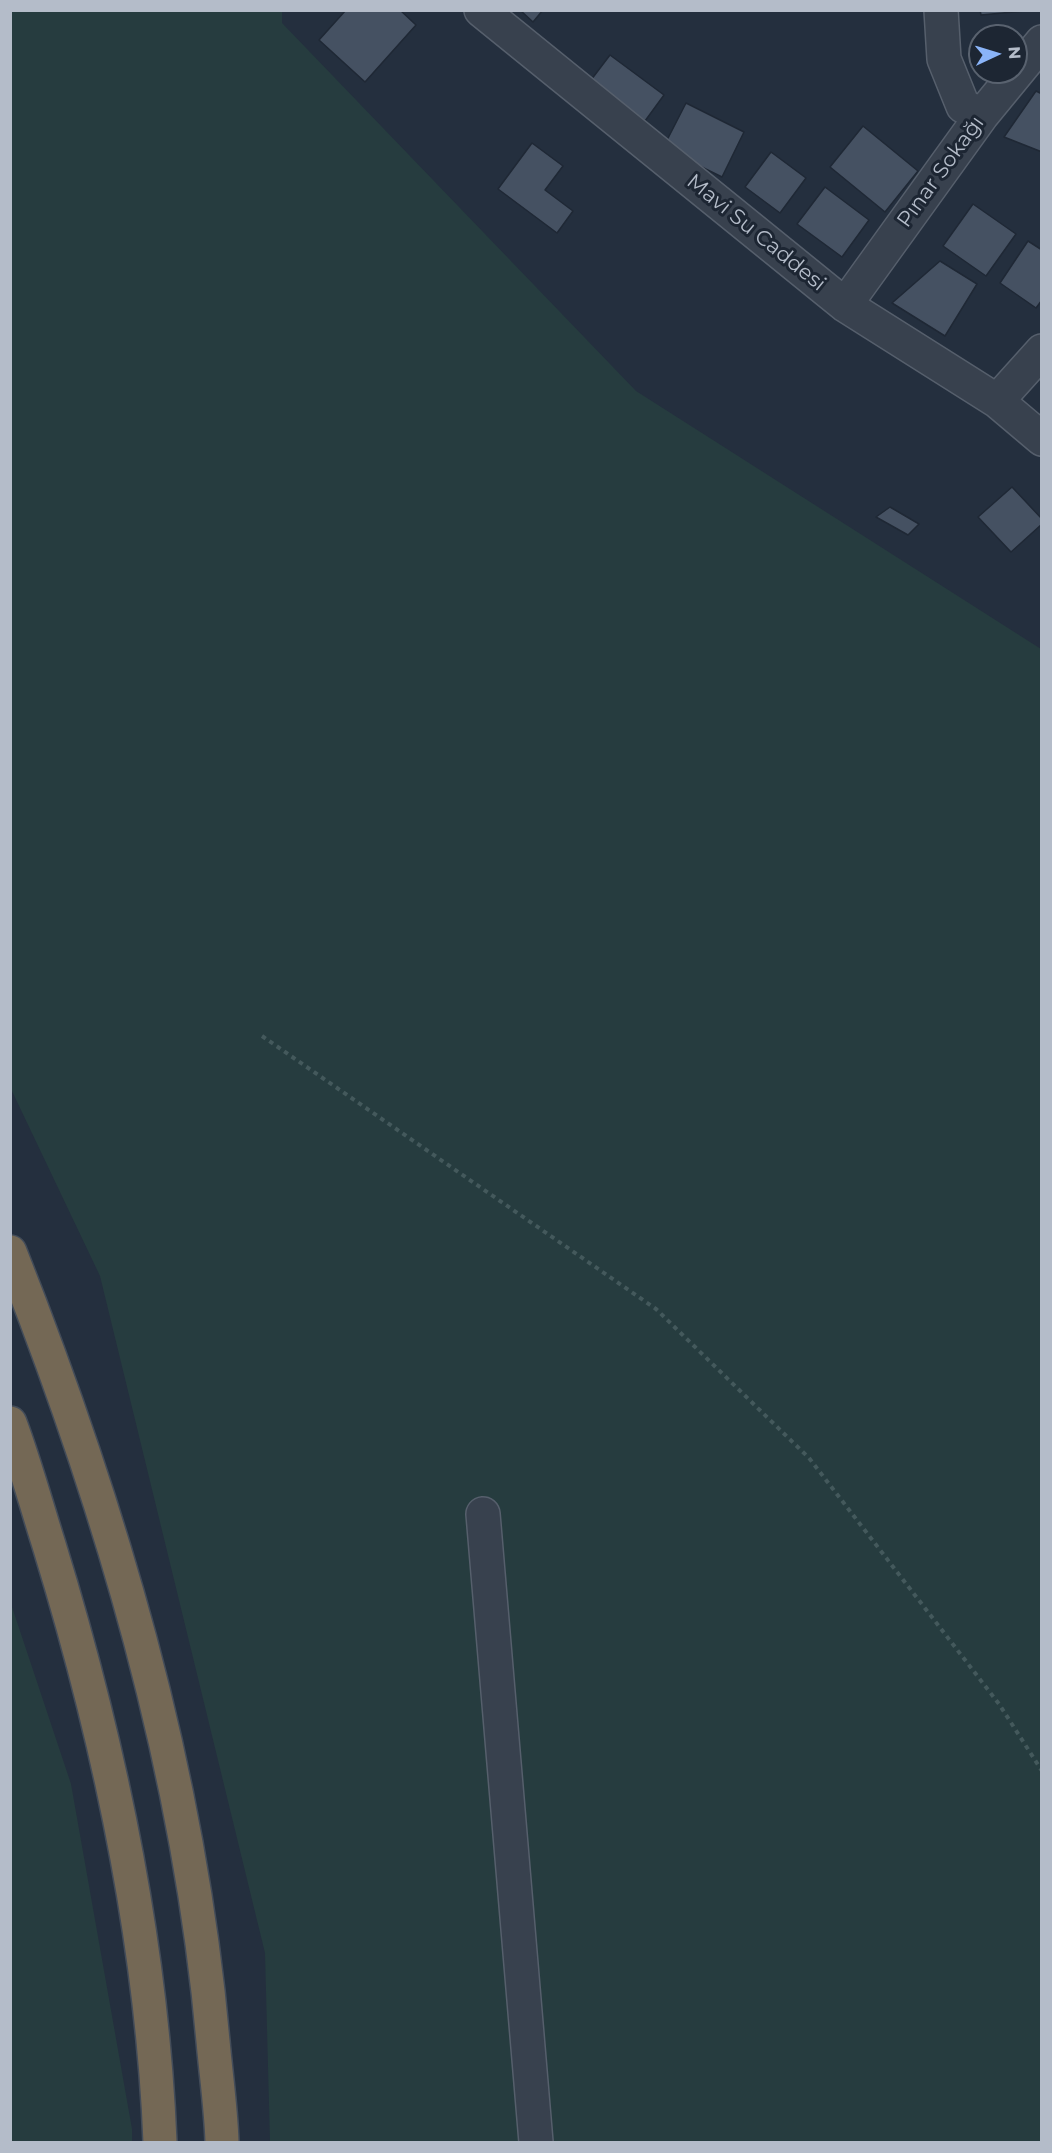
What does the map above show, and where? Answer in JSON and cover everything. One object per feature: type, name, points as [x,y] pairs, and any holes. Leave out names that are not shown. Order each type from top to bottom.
[{"type":"highway","points":[[10,1252],[60,1381],[101,1503],[144,1650],[194,1879],[208,1986],[222,2142]]},
{"type":"highway","points":[[10,1424],[71,1616],[107,1757],[126,1857],[146,1988],[158,2099],[160,2142]]},
{"type":"street","name":"Mavi Su Caddesi","points":[[481,10],[845,306],[997,401],[1041,439]]},
{"type":"street","points":[[941,10],[944,59],[963,106],[982,115]]},
{"type":"street","name":"Pınar Sokağı","points":[[845,306],[982,115],[1041,42]]},
{"type":"street","points":[[997,401],[1041,351]]},
{"type":"street","points":[[483,1514],[536,2142]]},
{"type":"path","points":[[262,1036],[656,1309],[809,1458],[999,1704],[1041,1771]]},
{"type":"green space","points":[[11,11],[282,11],[282,23],[636,391],[1041,649],[1041,2142],[270,2142],[265,1953],[100,1276],[11,1089]]},
{"type":"green space","points":[[11,1604],[71,1784],[132,2129],[132,2142],[11,2142]]},
{"type":"building","points":[[346,10],[400,10],[416,25],[365,82],[319,40]]},
{"type":"building","points":[[520,10],[543,10],[533,22]]},
{"type":"building","points":[[980,10],[1035,10],[981,15]]},
{"type":"building","points":[[610,55],[664,95],[645,121],[591,80]]},
{"type":"building","points":[[1036,91],[1042,94],[1042,152],[1004,137]]},
{"type":"building","points":[[686,103],[744,132],[722,177],[663,148]]},
{"type":"building","points":[[863,126],[918,171],[885,212],[830,167]]},
{"type":"building","points":[[532,143],[563,166],[545,190],[573,211],[557,233],[498,189]]},
{"type":"building","points":[[771,152],[806,178],[780,213],[745,187]]},
{"type":"building","points":[[825,187],[869,220],[842,257],[797,224]]},
{"type":"building","points":[[973,204],[1016,234],[986,276],[943,246]]},
{"type":"building","points":[[1028,241],[1042,250],[1042,300],[1036,308],[1000,283]]},
{"type":"building","points":[[940,261],[977,284],[945,336],[892,303]]},
{"type":"building","points":[[1012,487],[1042,519],[1042,524],[1011,552],[978,517]]},
{"type":"building","points":[[890,507],[919,524],[908,535],[876,517]]}]
